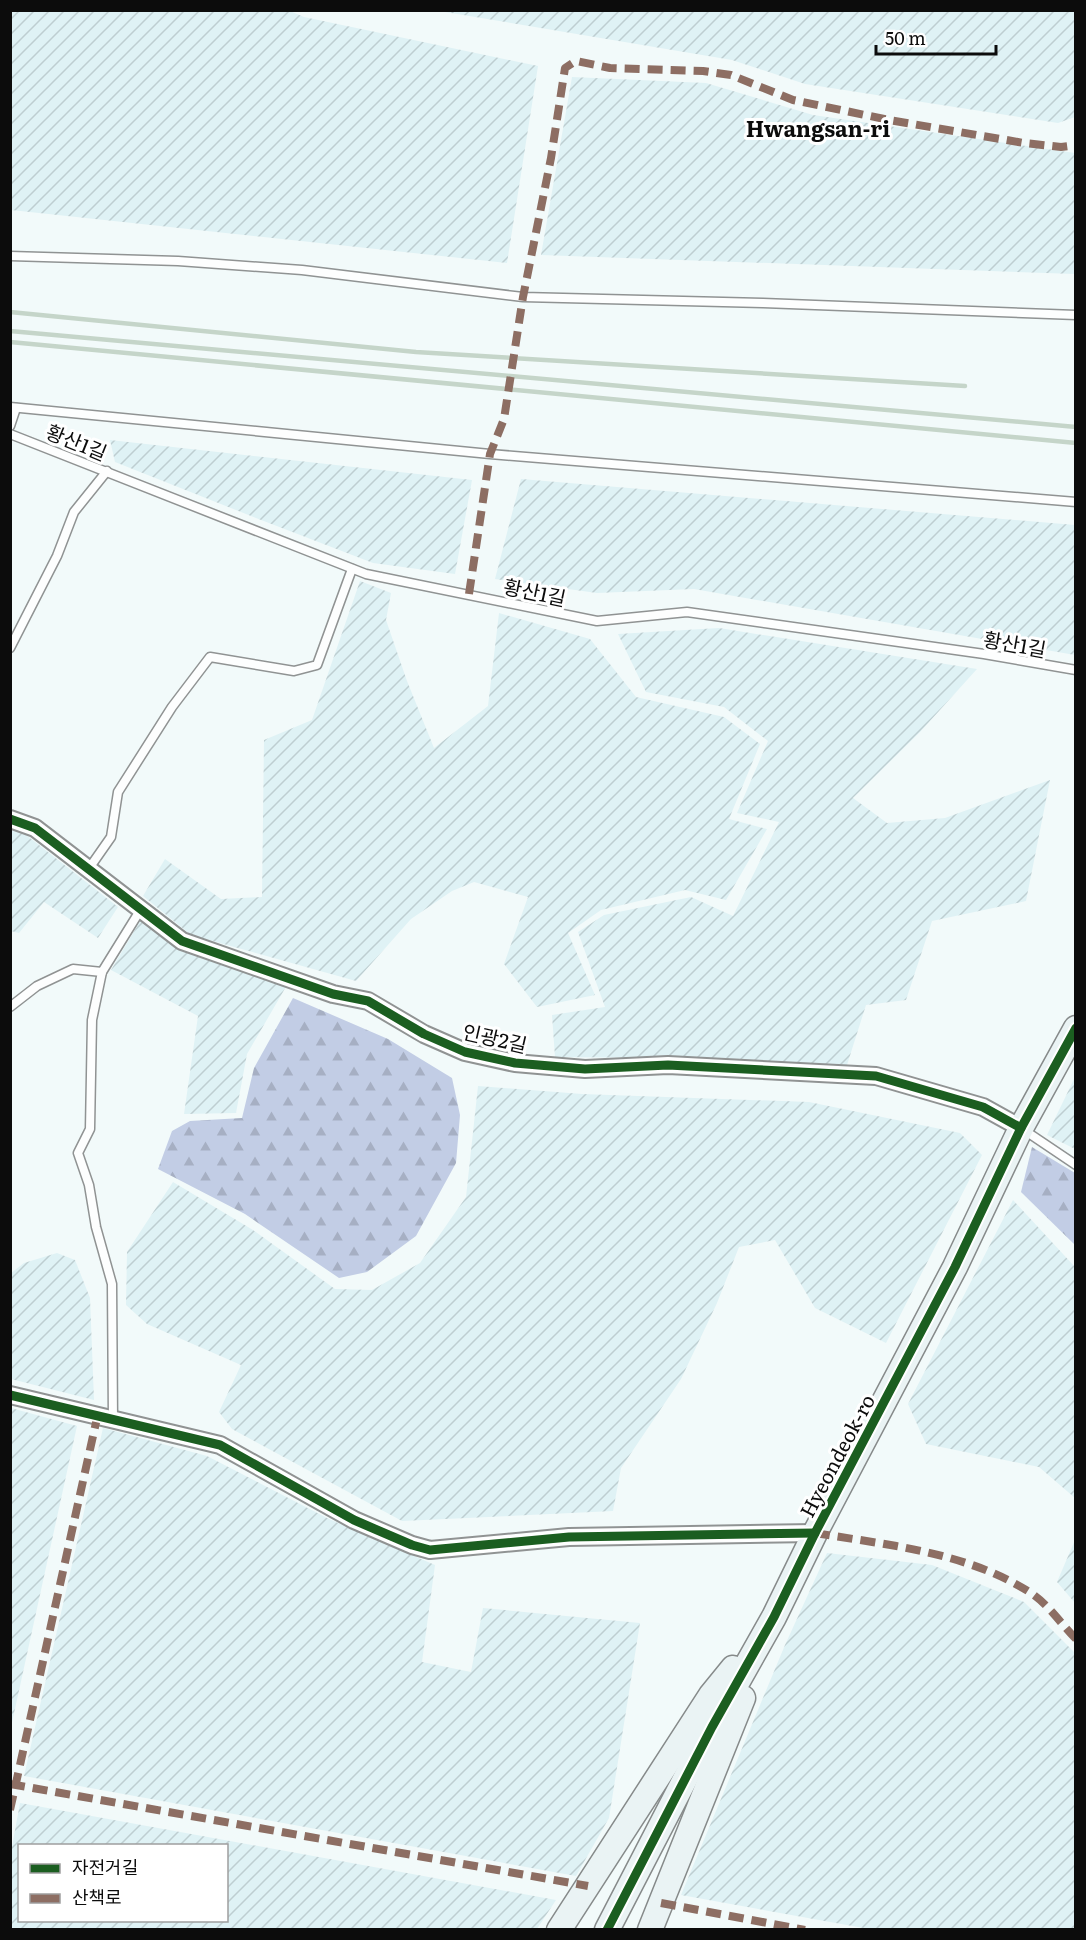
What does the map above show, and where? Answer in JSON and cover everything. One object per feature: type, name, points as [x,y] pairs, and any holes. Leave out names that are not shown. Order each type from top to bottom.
[{"type":"street","name":"인광2길","points":[[10,819],[35,828],[90,867],[182,941],[333,994],[368,1001],[424,1034],[465,1052],[515,1063],[585,1069],[668,1065],[876,1076],[983,1107],[1021,1128]]},
{"type":"street","name":"Hyeondeok-ro","points":[[607,1929],[712,1727],[774,1617],[815,1533],[955,1267],[1021,1128],[1076,1028]]},
{"type":"street","points":[[10,1395],[219,1445],[354,1520],[412,1545],[430,1550],[569,1537],[815,1533]]},
{"type":"street","points":[[559,1929],[711,1695],[774,1617]]},
{"type":"street","points":[[650,1929],[774,1617]]},
{"type":"lane","points":[[10,256],[178,261],[302,270],[523,297],[763,303],[1076,315]]},
{"type":"lane","points":[[10,426],[14,408],[513,456],[1076,502]]},
{"type":"lane","name":"황산1길","points":[[10,434],[366,574],[597,621],[687,612],[984,654],[1076,670]]},
{"type":"lane","points":[[10,648],[57,556],[74,512],[106,471]]},
{"type":"lane","points":[[90,867],[111,837],[118,792],[172,707],[210,657],[294,671],[318,665],[352,569]]},
{"type":"lane","points":[[113,1421],[112,1284],[96,1227],[89,1185],[78,1153],[90,1129],[92,1020],[102,972],[141,909]]},
{"type":"lane","points":[[10,1007],[37,986],[73,969],[102,972]]},
{"type":"lane","points":[[1021,1128],[1076,1165]]},
{"type":"shaded area","points":[[11,10],[290,11],[304,17],[538,66],[507,263],[11,210]]},
{"type":"shaded area","points":[[439,11],[1075,11],[1075,117],[1058,123],[805,84],[732,60]]},
{"type":"shaded area","points":[[572,77],[706,83],[813,115],[1075,153],[1075,274],[541,255]]},
{"type":"shaded area","points":[[110,440],[472,480],[455,574],[373,563],[251,516],[115,462]]},
{"type":"shaded area","points":[[521,479],[1075,525],[1075,655],[694,589],[597,593],[495,579]]},
{"type":"shaded area","points":[[360,581],[391,593],[386,620],[434,748],[488,706],[499,613],[590,639],[636,697],[724,717],[760,744],[729,819],[767,829],[726,900],[685,890],[601,910],[568,933],[595,995],[537,1007],[504,964],[528,897],[474,882],[452,891],[411,919],[356,981],[191,935],[143,896],[165,859],[221,899],[262,897],[264,740],[312,720]]},
{"type":"shaded area","points":[[719,628],[977,669],[920,732],[853,798],[887,823],[945,818],[1050,780],[1026,901],[932,921],[906,1000],[866,1005],[847,1065],[676,1058],[555,1057],[552,1015],[605,1007],[578,932],[604,915],[691,897],[733,916],[779,822],[737,813],[768,741],[724,707],[646,692],[618,634]]},
{"type":"shaded area","points":[[10,830],[25,834],[118,907],[98,938],[44,902],[19,933],[11,931]]},
{"type":"shaded area","points":[[142,918],[287,985],[247,1054],[236,1113],[184,1114],[198,1016],[111,970]]},
{"type":"shaded area","points":[[1075,1077],[1075,1149],[1047,1135]]},
{"type":"shaded area","points":[[478,1086],[582,1094],[809,1102],[960,1133],[982,1155],[886,1343],[815,1308],[775,1240],[739,1247],[717,1303],[681,1379],[621,1468],[613,1511],[402,1521],[232,1429],[219,1412],[241,1365],[147,1324],[126,1305],[127,1252],[173,1182],[253,1230],[335,1289],[372,1290],[420,1263],[466,1197]]},
{"type":"shaded area","points":[[1013,1200],[1075,1267],[1075,1498],[1039,1467],[926,1444],[908,1404]]},
{"type":"shaded area","points":[[57,1253],[75,1260],[90,1298],[94,1400],[11,1379],[11,1273],[24,1263]]},
{"type":"shaded area","points":[[10,1408],[77,1426],[11,1727]]},
{"type":"shaded area","points":[[103,1428],[207,1456],[329,1519],[435,1565],[422,1662],[471,1672],[483,1608],[640,1623],[609,1818],[576,1876],[24,1776]]},
{"type":"shaded area","points":[[1075,1540],[1075,1603],[1057,1582]]},
{"type":"shaded area","points":[[827,1553],[932,1565],[1024,1602],[1075,1653],[1075,1929],[869,1929],[681,1895],[785,1645]]},
{"type":"shaded area","points":[[20,1803],[556,1900],[537,1929],[11,1929],[11,1852]]},
{"type":"green space","points":[[293,998],[388,1039],[452,1078],[460,1115],[456,1163],[416,1236],[367,1272],[339,1278],[245,1214],[158,1169],[172,1131],[190,1121],[242,1118],[254,1068]]},
{"type":"green space","points":[[1032,1147],[1075,1173],[1075,1245],[1021,1192]]},
{"type":"railway","points":[[10,312],[416,352],[965,386]]},
{"type":"railway","points":[[10,331],[1076,427]]},
{"type":"railway","points":[[10,342],[1076,443]]},
{"type":"marked path","points":[[469,594],[490,454],[504,419],[523,297],[551,158],[565,68],[576,61],[610,68],[703,71],[731,75],[793,100],[889,120],[1024,143],[1061,147],[1076,145]]},
{"type":"marked path","points":[[10,1810],[97,1418]]},
{"type":"marked path","points":[[815,1533],[899,1546],[981,1568],[1031,1593],[1076,1639]]},
{"type":"marked path","points":[[10,1784],[588,1886]]},
{"type":"marked path","points":[[661,1903],[805,1930]]},
{"type":"cycle path","points":[[10,819],[35,828],[182,941],[333,994],[368,1001],[424,1034],[465,1052],[515,1063],[585,1069],[668,1065],[876,1076],[983,1107],[1021,1128]]},
{"type":"cycle path","points":[[607,1930],[712,1727],[774,1617],[815,1533],[955,1267],[1021,1128],[1076,1028]]},
{"type":"cycle path","points":[[10,1395],[220,1445],[354,1520],[412,1545],[430,1550],[569,1537],[815,1533]]},
{"type":"district","name":"Hwangsan-ri","points":[[818,127]]}]
